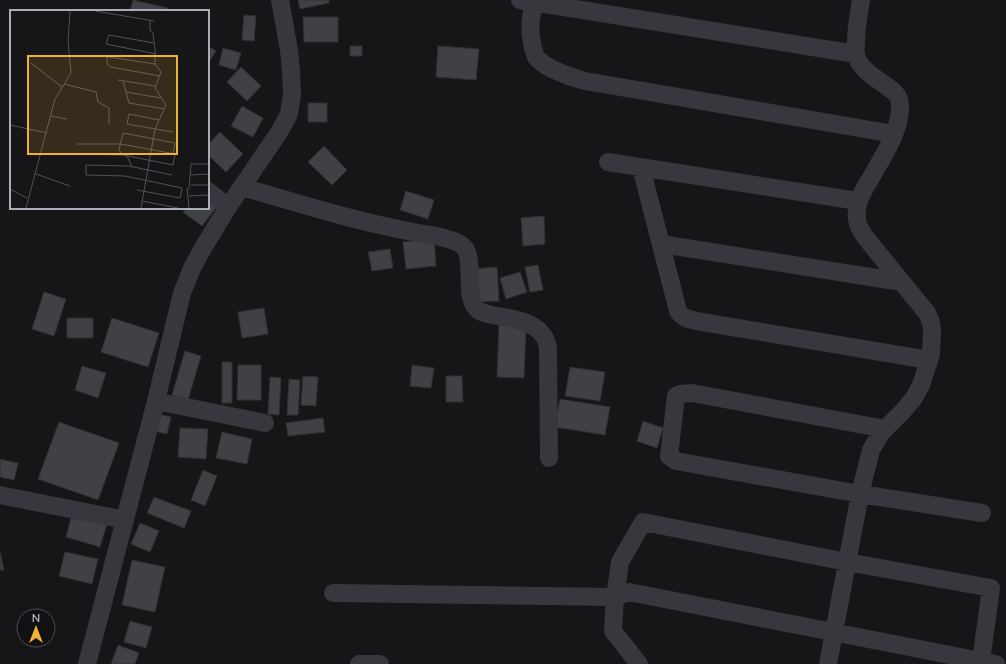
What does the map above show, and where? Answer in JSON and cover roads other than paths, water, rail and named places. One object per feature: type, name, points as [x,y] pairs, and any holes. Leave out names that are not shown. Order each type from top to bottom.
[{"type":"street","points":[[87,664],[126,520],[182,293],[192,268],[206,243],[228,207],[280,131],[288,114],[292,95],[291,71],[289,50],[280,0]]},
{"type":"street","points":[[828,664],[860,494],[871,450],[881,433],[914,398],[921,384],[931,354],[932,331],[931,322],[927,313],[858,226],[858,201],[862,191],[873,175],[894,134],[897,127],[900,109],[899,98],[895,92],[868,72],[856,54],[856,28],[861,0]]},
{"type":"street","points":[[856,54],[527,1],[531,38],[536,56],[542,63],[559,72],[585,81],[894,134]]},
{"type":"street","points":[[608,162],[858,201]]},
{"type":"street","points":[[641,167],[678,311],[681,316],[687,319],[702,322],[929,360]]},
{"type":"street","points":[[242,187],[358,220],[446,238],[462,245],[467,250],[471,300],[476,309],[488,314],[517,320],[534,326],[543,334],[548,348],[549,458]]},
{"type":"street","points":[[209,192],[228,207]]},
{"type":"street","points":[[661,244],[902,282]]},
{"type":"street","points":[[885,429],[692,393],[680,394],[676,396],[669,456],[676,461],[860,494],[982,513]]},
{"type":"street","points":[[156,402],[265,424]]},
{"type":"street","points":[[0,495],[126,520]]},
{"type":"street","points":[[333,593],[615,597],[629,592],[988,662],[991,588],[847,562],[643,522],[620,562],[615,597],[613,631],[639,664]]},
{"type":"street","points":[[359,664],[380,664]]}]
